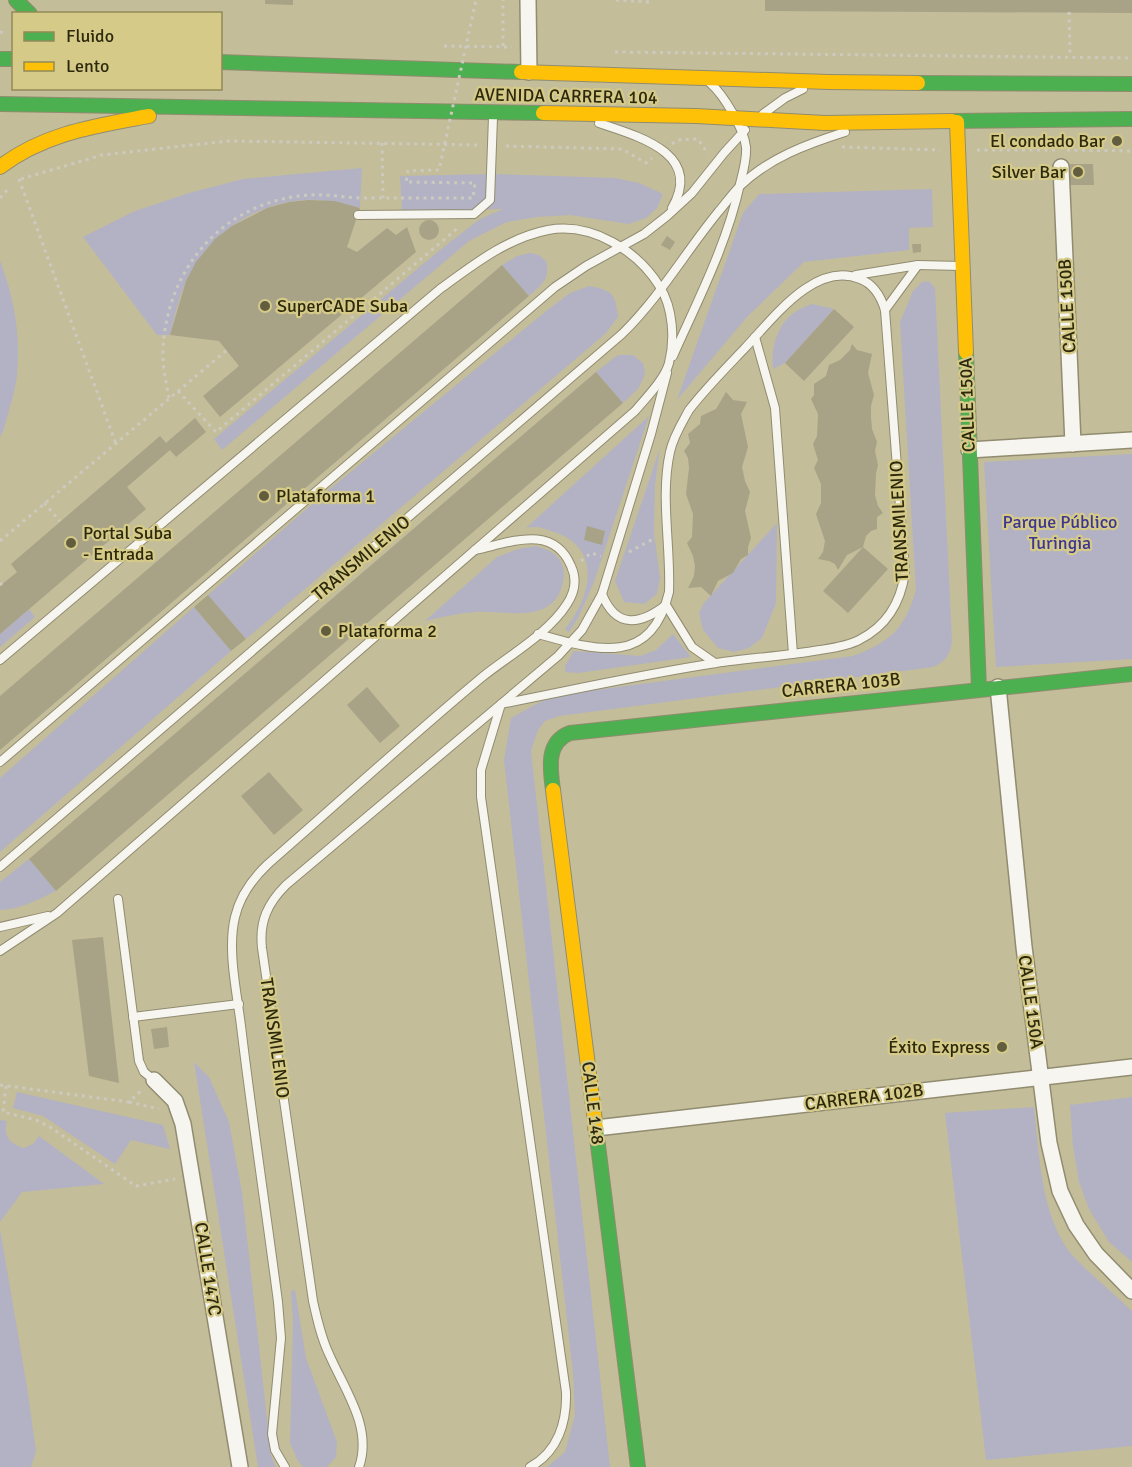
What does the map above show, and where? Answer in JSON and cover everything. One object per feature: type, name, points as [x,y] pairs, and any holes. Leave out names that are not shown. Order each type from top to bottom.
[{"type":"main road","points":[[16,0],[28,12]]},
{"type":"main road","name":"AVENIDA CARRERA 104","points":[[222,62],[701,79],[1132,84]]},
{"type":"main road","points":[[825,123],[813,118],[807,112],[803,102],[806,93],[829,82]]},
{"type":"main road","name":"AVENIDA CARRERA 104","points":[[0,104],[735,118],[825,123],[1132,118]]},
{"type":"main road","points":[[0,167],[22,150],[69,132],[198,106]]},
{"type":"main road","name":"CALLE 150A","points":[[957,122],[979,689]]},
{"type":"main road","name":"CARRERA 103B","points":[[556,741],[566,734],[578,732],[1132,674]]},
{"type":"main road","name":"CALLE 148","points":[[556,741],[549,767],[638,1467]]},
{"type":"street","points":[[528,0],[529,72]]},
{"type":"street","name":"CALLE 150B","points":[[1061,167],[1073,444]]},
{"type":"street","points":[[969,450],[1132,440]]},
{"type":"street","name":"CALLE 150A","points":[[998,687],[1024,947],[1049,1143],[1060,1191],[1076,1225],[1096,1254],[1132,1291]]},
{"type":"street","name":"CARRERA 102B","points":[[596,1128],[1132,1066]]},
{"type":"street","name":"CALLE 147C","points":[[154,1080],[175,1101],[183,1124],[240,1467]]},
{"type":"lane","name":"TRANSMILENIO","points":[[0,951],[57,913],[634,411],[651,393],[669,365],[719,252],[739,187],[746,154],[742,134],[735,118],[717,89],[701,79]]},
{"type":"lane","points":[[0,762],[555,287],[586,266],[622,248],[667,216],[692,193],[742,134],[771,106],[805,88],[829,82]]},
{"type":"lane","points":[[358,215],[474,214],[490,200],[493,113]]},
{"type":"lane","points":[[575,115],[646,139],[671,157],[678,169],[681,182],[677,198],[667,216]]},
{"type":"lane","name":"TRANSMILENIO","points":[[0,867],[595,358],[644,313],[698,236],[739,187],[789,153],[822,139],[882,123]]},
{"type":"lane","name":"TRANSMILENIO","points":[[0,660],[440,289],[474,263],[526,236],[550,230],[570,230],[589,233],[622,248],[636,258],[661,289],[671,319],[669,365],[648,446],[602,594],[587,622],[571,643],[286,885],[274,897],[262,922],[262,948],[313,1301],[322,1336],[362,1431],[364,1443],[359,1467]]},
{"type":"lane","points":[[885,310],[918,266]]},
{"type":"lane","points":[[538,634],[601,648],[626,647],[639,642],[651,633],[666,605],[669,578],[666,481],[670,451],[680,426],[689,410],[783,307],[818,280],[832,276],[854,276],[918,266],[962,266]]},
{"type":"lane","name":"TRANSMILENIO","points":[[501,704],[715,663],[793,654],[848,644],[873,633],[885,621],[903,590],[905,572],[885,310],[875,289],[864,280],[854,276]]},
{"type":"lane","points":[[755,338],[775,408],[793,654]]},
{"type":"lane","name":"TRANSMILENIO","points":[[285,1467],[275,1450],[272,1434],[281,1338],[238,1004],[232,930],[240,900],[257,874],[481,678],[538,634],[558,615],[572,597],[575,577],[566,555],[542,539],[529,538],[473,551]]},
{"type":"lane","points":[[602,594],[615,615],[625,620],[643,620],[666,605]]},
{"type":"lane","points":[[666,605],[692,647],[715,663]]},
{"type":"lane","points":[[501,704],[481,770],[481,797],[566,1392],[563,1426],[555,1443],[546,1455],[530,1467]]},
{"type":"lane","points":[[118,899],[139,1061],[144,1072],[154,1080]]},
{"type":"lane","name":"TRANSMILENIO","points":[[0,927],[57,913]]},
{"type":"lane","name":"TRANSMILENIO","points":[[133,1017],[238,1004]]},
{"type":"path","points":[[169,398],[163,350],[170,310],[193,257],[214,233],[248,212],[267,204],[311,195],[473,198],[475,183],[406,182],[408,171],[439,170],[476,0]]},
{"type":"path","points":[[503,0],[503,46]]},
{"type":"path","points":[[616,0],[650,2],[651,0]]},
{"type":"path","points":[[1068,12],[1070,57]]},
{"type":"path","points":[[0,33],[7,33]]},
{"type":"path","points":[[435,46],[530,48]]},
{"type":"path","points":[[610,52],[1132,58]]},
{"type":"path","points":[[674,143],[678,140],[698,140],[705,150]]},
{"type":"path","points":[[0,198],[19,179],[102,155],[228,141],[622,149],[646,163],[654,157]]},
{"type":"path","points":[[382,143],[382,215]]},
{"type":"path","points":[[19,179],[116,444]]},
{"type":"path","points":[[178,391],[216,432],[474,214]]},
{"type":"path","points":[[0,541],[227,350]]},
{"type":"path","points":[[44,503],[60,521]]},
{"type":"path","points":[[129,1101],[154,1080]]},
{"type":"path","points":[[0,1085],[129,1101],[162,1112]]},
{"type":"path","points":[[6,1086],[3,1112],[36,1120],[50,1127],[136,1186],[193,1176]]},
{"type":"green space","points":[[362,168],[360,208],[320,200],[274,205],[244,218],[218,237],[197,262],[187,279],[170,335],[157,335],[83,237],[135,211],[189,193],[243,179]]},
{"type":"green space","points":[[491,174],[615,178],[639,183],[663,194],[657,208],[646,218],[629,224],[570,215],[537,217],[507,222],[469,241],[222,450],[214,439],[441,249],[480,219],[503,209],[402,211],[400,176]]},
{"type":"green space","points":[[932,189],[933,227],[909,228],[909,250],[804,262],[747,317],[677,400],[743,213],[759,194]]},
{"type":"green space","points":[[530,253],[539,255],[546,261],[547,273],[544,281],[529,296],[502,265],[517,256]]},
{"type":"green space","points":[[0,261],[13,303],[18,360],[15,389],[0,437]]},
{"type":"green space","points":[[929,281],[935,288],[952,641],[947,657],[933,667],[559,716],[545,721],[538,730],[531,751],[610,1467],[547,1467],[565,1452],[575,1415],[573,1373],[504,760],[511,718],[540,702],[565,694],[853,656],[877,645],[894,632],[907,615],[916,590],[900,322],[913,291],[922,282]]},
{"type":"green space","points":[[589,286],[603,289],[614,298],[618,317],[605,334],[246,639],[208,595],[319,498],[545,312],[570,293]]},
{"type":"green space","points":[[812,304],[834,309],[785,363],[773,369],[774,347],[780,329],[793,314]]},
{"type":"green space","points":[[618,355],[633,355],[643,363],[645,374],[638,389],[623,403],[596,372]]},
{"type":"green space","points":[[649,416],[594,582],[569,632],[565,629],[581,604],[586,590],[588,576],[586,563],[581,551],[572,541],[542,528],[526,528]]},
{"type":"green space","points":[[660,448],[655,484],[654,533],[660,578],[657,594],[644,604],[624,602],[615,581]]},
{"type":"green space","name":"Parque Público Turingia","points":[[1132,454],[1132,659],[996,667],[984,462]]},
{"type":"green space","points":[[777,523],[776,603],[762,638],[749,648],[734,652],[718,648],[703,630],[699,613],[704,603]]},
{"type":"green space","points":[[536,546],[555,554],[564,570],[562,586],[556,598],[548,606],[526,613],[470,613],[425,621],[497,557],[518,549]]},
{"type":"green space","points":[[194,607],[231,651],[0,852],[0,778]]},
{"type":"green space","points":[[29,609],[35,617],[0,647],[0,634]]},
{"type":"green space","points":[[673,634],[691,657],[578,673],[565,672],[565,666],[574,651],[640,656],[656,650]]},
{"type":"green space","points":[[29,859],[56,891],[22,906],[0,910],[0,882]]},
{"type":"green space","points":[[194,1062],[209,1077],[229,1122],[242,1192],[271,1455],[276,1467],[258,1467]]},
{"type":"green space","points":[[17,1092],[163,1125],[170,1149],[131,1140],[115,1164],[43,1116],[13,1108]]},
{"type":"green space","points":[[1132,1097],[1132,1262],[1109,1242],[1089,1209],[1079,1182],[1070,1105]]},
{"type":"green space","points":[[1034,1107],[1040,1165],[1048,1206],[1063,1242],[1095,1278],[1132,1311],[1132,1446],[986,1460],[945,1113]]},
{"type":"green space","points":[[0,1120],[7,1121],[7,1135],[15,1144],[24,1148],[33,1144],[39,1136],[104,1184],[22,1192],[0,1222]]},
{"type":"green space","points":[[0,1229],[36,1451],[31,1467],[0,1467]]},
{"type":"green space","points":[[295,1290],[306,1358],[337,1442],[336,1457],[327,1467],[303,1467],[290,1443],[293,1320],[291,1291]]},
{"type":"building","points":[[265,0],[293,0],[293,5],[265,4]]},
{"type":"building","points":[[765,0],[1132,0],[1132,13],[765,11]]},
{"type":"building","points":[[1067,164],[1093,164],[1094,185],[1067,185]]},
{"type":"building","name":"SuperCADE Suba","points":[[308,200],[335,201],[360,208],[347,247],[357,252],[387,228],[396,235],[407,227],[416,252],[220,417],[203,396],[239,366],[219,341],[170,335],[186,281],[196,262],[215,239],[232,226],[267,208]]},
{"type":"building","points":[[429,220],[436,223],[439,230],[436,237],[429,240],[422,237],[419,230],[422,223]]},
{"type":"building","points":[[667,236],[675,242],[670,250],[661,245]]},
{"type":"building","points":[[912,244],[921,244],[921,252],[913,253]]},
{"type":"building","name":"Plataforma 1","points":[[502,265],[529,296],[0,750],[0,696]]},
{"type":"building","points":[[834,309],[854,327],[804,381],[785,363]]},
{"type":"building","points":[[852,344],[857,350],[872,354],[868,373],[874,395],[871,406],[872,429],[877,442],[875,451],[878,465],[875,495],[883,513],[877,517],[877,529],[866,536],[863,547],[847,555],[838,570],[835,564],[818,559],[823,552],[825,541],[816,514],[821,503],[821,484],[814,468],[818,460],[813,444],[817,436],[818,414],[811,399],[814,395],[814,384],[826,376],[829,365],[840,360],[850,350]]},
{"type":"building","name":"Plataforma 2","points":[[596,372],[623,403],[56,891],[29,859]]},
{"type":"building","points":[[726,392],[733,400],[747,402],[741,414],[748,447],[742,467],[750,492],[745,511],[751,538],[748,555],[741,559],[733,573],[718,581],[711,596],[701,587],[688,588],[694,576],[695,566],[687,543],[692,537],[693,514],[686,494],[689,468],[688,458],[684,451],[690,443],[688,434],[700,424],[701,416],[716,409]]},
{"type":"building","name":"Portal Suba - Entrada","points":[[195,418],[206,432],[176,457],[170,450],[127,487],[146,509],[0,634],[0,586],[17,572],[11,564],[160,436],[166,443]]},
{"type":"building","points":[[587,526],[605,531],[602,545],[584,540]]},
{"type":"building","points":[[863,547],[888,569],[848,613],[823,591]]},
{"type":"building","points":[[208,595],[246,639],[231,651],[194,607]]},
{"type":"building","points":[[367,687],[400,726],[380,743],[347,705]]},
{"type":"building","points":[[269,772],[303,810],[274,835],[241,796]]},
{"type":"building","points":[[103,937],[119,1083],[89,1076],[72,940]]},
{"type":"building","points":[[167,1027],[169,1047],[154,1049],[151,1029]]},
{"type":"traffic: fast","points":[[16,0],[28,12]]},
{"type":"traffic: fast","points":[[0,59],[12,59]]},
{"type":"traffic: fast","points":[[222,62],[521,72]]},
{"type":"traffic: fast","points":[[918,83],[1132,84]]},
{"type":"traffic: fast","points":[[0,104],[543,113]]},
{"type":"traffic: fast","points":[[952,121],[1132,119]]},
{"type":"traffic: fast","points":[[966,352],[979,689]]},
{"type":"traffic: fast","points":[[553,790],[551,773],[553,749],[562,737],[570,733],[1132,674]]},
{"type":"traffic: fast","points":[[596,1129],[638,1467]]},
{"type":"traffic: slow","points":[[521,72],[918,83]]},
{"type":"traffic: slow","points":[[543,113],[696,116],[825,123],[952,121]]},
{"type":"traffic: slow","points":[[0,167],[34,146],[71,132],[149,116]]},
{"type":"traffic: slow","points":[[957,122],[966,352]]},
{"type":"traffic: slow","points":[[553,790],[596,1129]]},
{"type":"place","name":"El condado Bar","points":[[1117,141]]},
{"type":"place","name":"Silver Bar","points":[[1078,172]]},
{"type":"place","name":"SuperCADE Suba","points":[[265,306]]},
{"type":"place","name":"Plataforma 1","points":[[264,496]]},
{"type":"place","name":"Portal Suba - Entrada","points":[[71,543]]},
{"type":"place","name":"Plataforma 2","points":[[326,631]]},
{"type":"place","name":"Éxito Express","points":[[1002,1047]]}]
